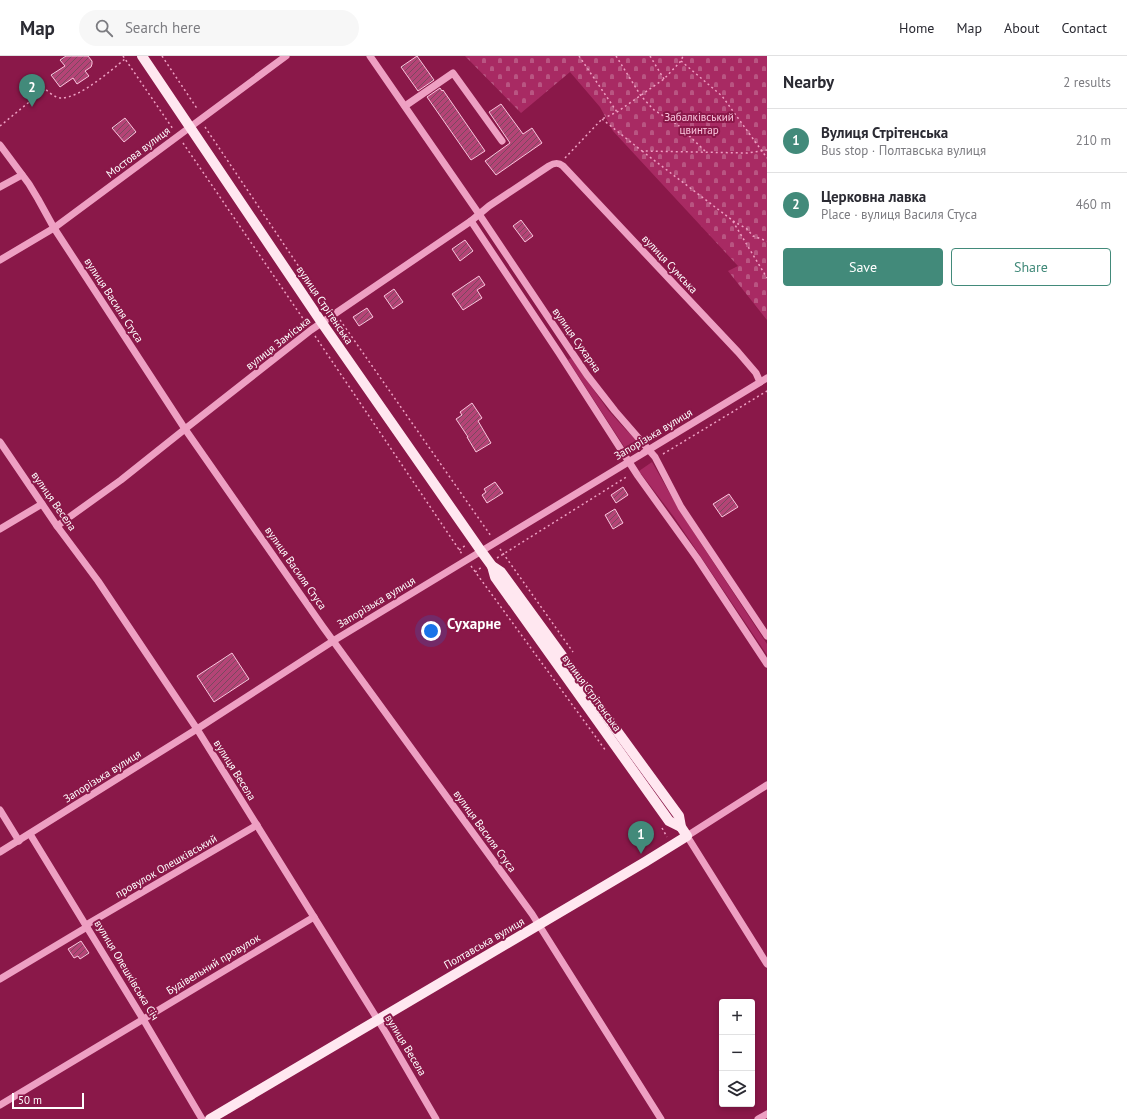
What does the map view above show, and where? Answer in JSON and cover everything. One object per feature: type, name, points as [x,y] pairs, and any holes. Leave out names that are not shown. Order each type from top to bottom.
[{"type":"main road","name":"вулиця Стрітенська","points":[[142,56],[322,323],[490,564],[495,577],[669,821],[680,827],[687,836]]},
{"type":"main road","name":"Полтавська вулиця","points":[[210,1119],[687,836]]},
{"type":"street","name":"Мостова вулиця","points":[[0,260],[54,228],[286,56]]},
{"type":"street","name":"вулиця Сухарна","points":[[370,56],[479,214],[587,375],[656,459],[681,507],[767,636]]},
{"type":"street","points":[[405,106],[453,73],[502,141]]},
{"type":"street","name":"вулиця Василя Стуса","points":[[0,145],[38,199],[54,228],[185,429],[333,641],[539,925],[660,1119]]},
{"type":"street","name":"вулиця Заміська","points":[[57,526],[121,480],[311,330],[549,166],[556,163],[560,164]]},
{"type":"street","name":"вулиця Сумська","points":[[560,164],[738,352],[756,373],[760,382]]},
{"type":"street","points":[[0,188],[22,175]]},
{"type":"street","name":"вулиця Сухарна","points":[[471,221],[559,353],[635,472],[697,558],[767,664]]},
{"type":"street","points":[[559,353],[568,347]]},
{"type":"street","name":"Запорізька вулиця","points":[[0,852],[197,729],[333,641],[767,378]]},
{"type":"street","name":"вулиця Весела","points":[[0,442],[57,526],[98,581],[197,729],[378,1020],[436,1119]]},
{"type":"street","points":[[0,529],[42,504]]},
{"type":"street","name":"Полтавська вулиця","points":[[687,836],[767,785]]},
{"type":"street","points":[[0,810],[19,841]]},
{"type":"street","name":"провулок Олешківський","points":[[0,979],[257,825]]},
{"type":"street","name":"вулиця Олешківська Січ","points":[[30,834],[87,926],[202,1119]]},
{"type":"street","name":"вулиця Стрітенська","points":[[687,836],[767,964]]},
{"type":"street","name":"Будівельний провулок","points":[[0,1105],[314,917]]},
{"type":"street","points":[[758,1119],[767,1114]]},
{"type":"path","points":[[123,56],[467,560],[608,754]]},
{"type":"path","points":[[162,56],[203,117],[204,126],[324,304],[336,313],[496,542]]},
{"type":"path","points":[[579,56],[617,112]]},
{"type":"path","points":[[616,56],[640,96],[654,110],[678,125],[706,152]]},
{"type":"path","points":[[650,56],[664,80]]},
{"type":"path","points":[[560,164],[602,119],[617,112],[664,80],[681,61],[683,56]]},
{"type":"path","points":[[0,126],[45,89],[56,97],[61,98],[69,96],[89,87],[125,59]]},
{"type":"path","points":[[681,61],[722,96],[767,158]]},
{"type":"path","points":[[602,119],[732,220],[747,228],[753,236],[767,241]]},
{"type":"path","points":[[642,151],[747,153],[767,150]]},
{"type":"path","points":[[732,220],[767,278]]},
{"type":"path","points":[[656,459],[767,391]]},
{"type":"path","points":[[504,554],[635,472]]},
{"type":"path","points":[[659,824],[673,845]]},
{"type":"green space","name":"Забалківський цвинтар","points":[[465,56],[767,56],[767,320],[728,271],[738,266],[613,131],[600,107],[570,72],[521,113]]},
{"type":"green space","points":[[571,358],[608,410],[637,440],[638,445],[636,448],[632,450],[625,448],[568,360]]},
{"type":"green space","points":[[652,462],[681,513],[767,644],[767,655],[674,517],[639,471]]},
{"type":"building","points":[[66,56],[88,56],[92,61],[92,64],[91,67],[85,71],[89,76],[77,84],[73,78],[60,87],[51,75],[65,66],[60,60]]},
{"type":"building","points":[[417,56],[434,80],[418,91],[401,67]]},
{"type":"building","points":[[440,88],[442,91],[443,90],[485,151],[471,160],[427,97]]},
{"type":"building","points":[[501,104],[523,134],[532,128],[542,143],[496,175],[485,161],[510,143],[489,112]]},
{"type":"building","points":[[125,118],[136,132],[124,142],[112,128]]},
{"type":"building","points":[[521,220],[533,236],[525,242],[513,226]]},
{"type":"building","points":[[465,240],[473,251],[460,261],[452,249]]},
{"type":"building","points":[[479,276],[485,285],[477,290],[482,298],[463,310],[452,294]]},
{"type":"building","points":[[394,289],[403,302],[393,309],[384,296]]},
{"type":"building","points":[[367,308],[373,317],[359,326],[353,317]]},
{"type":"building","points":[[472,403],[482,418],[478,421],[491,443],[476,452],[456,419],[462,415],[460,412]]},
{"type":"building","points":[[495,482],[503,493],[487,503],[482,495],[486,492],[484,489]]},
{"type":"building","points":[[623,487],[628,495],[616,503],[611,495]]},
{"type":"building","points":[[729,494],[738,507],[722,517],[713,504]]},
{"type":"building","points":[[615,509],[623,523],[613,529],[605,515]]},
{"type":"building","points":[[232,653],[249,679],[214,702],[197,676]]},
{"type":"building","points":[[81,941],[89,953],[80,959],[78,956],[74,958],[68,949]]},
{"type":"place","name":"Церковна лавка","points":[[32,107]]},
{"type":"place","name":"Вулиця Стрітенська","points":[[641,854]]},
{"type":"district","name":"Сухарне","points":[[474,624]]}]
